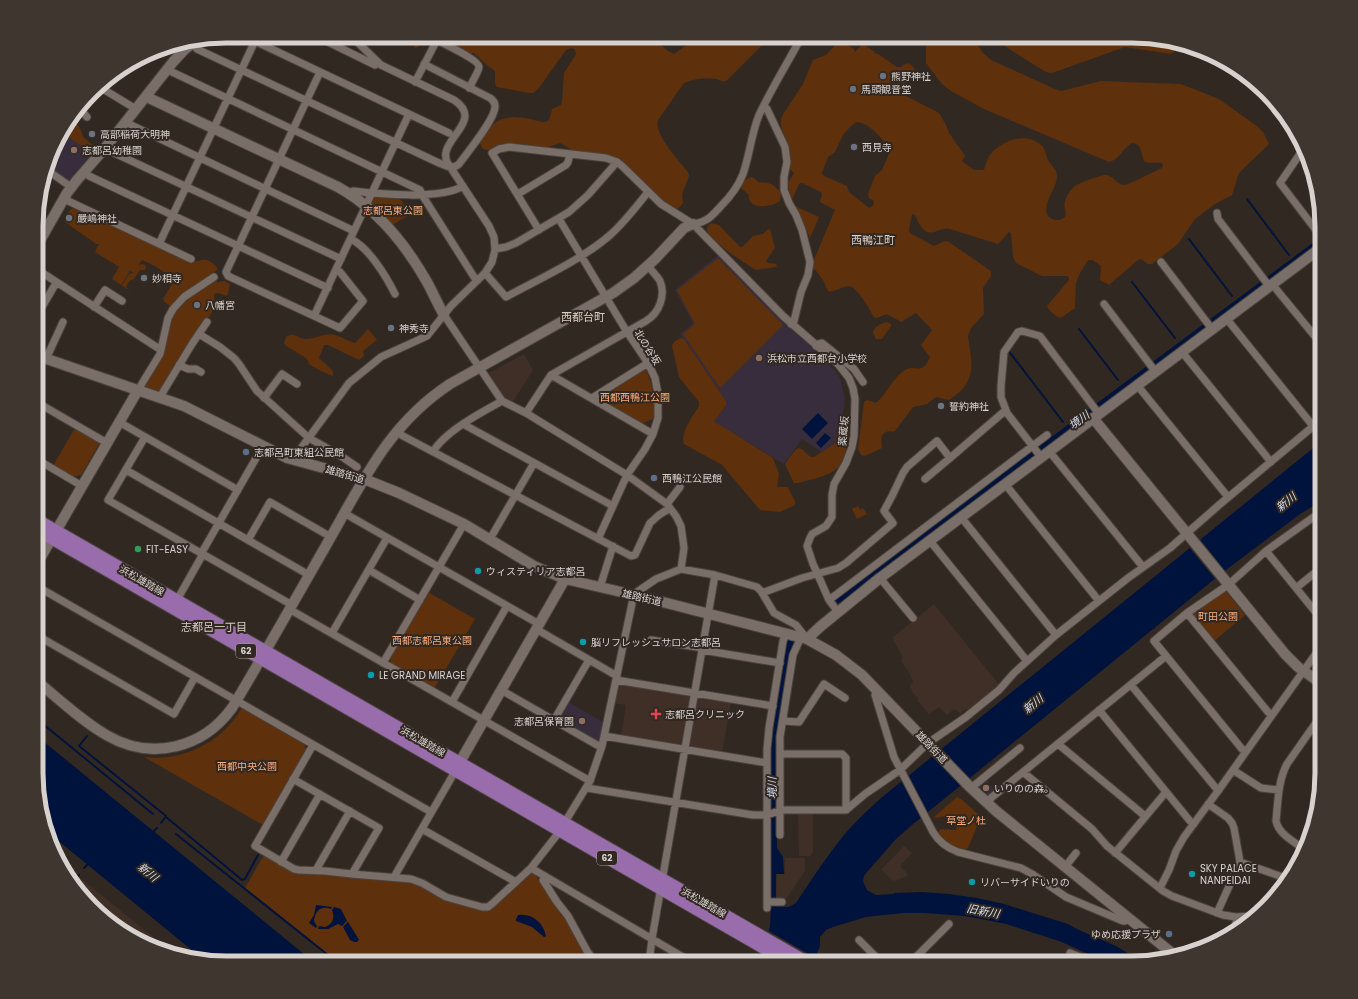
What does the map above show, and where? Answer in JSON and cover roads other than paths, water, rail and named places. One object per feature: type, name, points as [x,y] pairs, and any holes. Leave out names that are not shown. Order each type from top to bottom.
[{"type":"main road","name":"浜松雄踏線","points":[[43,525],[53,535],[761,941],[793,956]]},
{"type":"main road","name":"浜松雄踏線","points":[[43,532],[53,535],[177,600],[263,655]]},
{"type":"main road","name":"浜松雄踏線","points":[[761,941],[780,956]]},
{"type":"street","points":[[159,244],[254,43]]},
{"type":"street","points":[[259,43],[449,133]]},
{"type":"street","points":[[330,43],[375,65],[377,62]]},
{"type":"street","points":[[295,460],[296,455],[345,388],[381,357],[426,336],[452,306],[485,273],[492,262],[495,249],[494,237],[489,226],[451,168],[446,157],[446,152],[462,126],[465,117],[464,112],[454,100],[387,69],[377,62],[358,43]]},
{"type":"street","points":[[415,82],[435,43]]},
{"type":"street","points":[[443,43],[468,56],[478,65],[479,69],[469,88]]},
{"type":"street","points":[[43,686],[107,736],[127,744],[147,748],[172,747],[188,743],[209,732],[222,721],[237,701],[364,479],[396,431],[413,413],[450,384],[606,298],[648,266],[684,228],[693,224],[702,223],[710,218],[729,198],[737,186],[746,166],[752,133],[764,106],[798,43]]},
{"type":"street","points":[[196,46],[197,49],[241,70],[451,168],[459,164],[489,121],[495,108],[493,101],[424,64]]},
{"type":"street","points":[[43,235],[71,188],[84,171],[106,147],[178,56],[189,47]]},
{"type":"street","points":[[168,69],[419,189],[470,270],[478,280]]},
{"type":"street","points":[[320,72],[226,272],[228,276],[340,328],[363,301],[340,272],[336,270]]},
{"type":"street","points":[[104,89],[136,109]]},
{"type":"street","points":[[147,95],[151,99],[338,187],[366,206],[389,229],[410,255],[444,315],[502,401],[526,412],[627,475],[668,506],[676,516],[681,526],[684,548],[681,569]]},
{"type":"street","points":[[764,106],[767,109],[785,147],[787,162],[784,177],[784,190],[802,230],[810,262],[808,275],[801,292],[794,321],[791,324]]},
{"type":"street","points":[[83,112],[87,117]]},
{"type":"street","points":[[314,316],[409,114]]},
{"type":"street","points":[[126,122],[354,231]]},
{"type":"street","points":[[106,147],[110,151],[341,259]]},
{"type":"street","points":[[495,249],[511,245],[539,230],[579,204],[616,162],[606,158],[509,147],[492,153],[539,230]]},
{"type":"street","points":[[518,194],[566,165],[570,154]]},
{"type":"street","points":[[1300,154],[1280,183],[1315,228]]},
{"type":"street","name":"薬蔵坂","points":[[616,162],[666,208],[693,224],[791,324],[846,373],[851,383],[855,399],[853,442],[849,458],[834,484],[832,495],[832,517],[826,526],[812,534],[807,546],[809,555],[829,600],[838,612]]},
{"type":"street","points":[[84,171],[89,176],[328,288]]},
{"type":"street","points":[[51,173],[71,188]]},
{"type":"street","points":[[350,194],[353,191],[422,194],[443,192],[463,186]]},
{"type":"street","points":[[485,273],[506,297],[581,256],[601,242],[617,228],[648,192]]},
{"type":"street","points":[[64,199],[191,259]]},
{"type":"street","points":[[1217,213],[1218,219],[1268,283],[1315,336]]},
{"type":"street","name":"北の谷坂","points":[[558,219],[627,332],[648,363],[655,378],[659,398],[658,418],[653,434],[646,449],[627,475],[598,538]]},
{"type":"street","points":[[350,240],[357,243],[372,258],[395,294]]},
{"type":"street","points":[[829,600],[1095,412],[1138,385],[1152,367],[1182,352],[1209,325],[1226,318],[1268,283],[1315,254]]},
{"type":"street","points":[[1161,262],[1209,325]]},
{"type":"street","points":[[526,412],[551,375],[651,318],[655,314],[660,305],[662,286],[658,278],[648,266]]},
{"type":"street","points":[[43,274],[161,350]]},
{"type":"street","points":[[43,553],[158,358],[168,318],[173,309],[184,297],[214,277]]},
{"type":"street","points":[[43,305],[56,283]]},
{"type":"street","points":[[94,307],[105,290],[122,301]]},
{"type":"street","points":[[1104,304],[1152,367]]},
{"type":"street","points":[[145,437],[108,500],[202,554],[332,633],[484,720],[589,784],[676,802],[753,815],[768,815],[779,811],[846,810],[866,794],[901,771],[999,690],[1014,673],[1056,635],[1143,567],[1189,536],[1228,497],[1313,426],[1226,318]]},
{"type":"street","points":[[43,356],[64,322]]},
{"type":"street","points":[[160,397],[179,365],[208,322]]},
{"type":"street","points":[[1143,567],[1039,451],[1006,410],[1001,392],[1004,352],[1016,333],[1020,331],[1040,336],[1095,412],[1189,536],[1285,654],[1303,671],[1315,679]]},
{"type":"street","points":[[199,334],[220,347],[237,361],[254,387],[264,398],[309,438],[341,456],[353,467]]},
{"type":"street","points":[[816,346],[822,343],[854,369],[863,382]]},
{"type":"street","points":[[1182,352],[1271,462]]},
{"type":"street","name":"雄踏街道","points":[[43,358],[160,397],[199,412],[263,446],[295,460],[364,479],[421,502],[464,524],[534,566],[565,579],[634,594],[797,636],[845,661],[862,675],[987,803],[1170,952]]},
{"type":"street","points":[[592,398],[648,363]]},
{"type":"street","points":[[179,365],[188,370],[196,369],[201,372]]},
{"type":"street","points":[[264,398],[282,374],[297,384]]},
{"type":"street","points":[[551,375],[653,434]]},
{"type":"street","points":[[1138,385],[1228,497]]},
{"type":"street","points":[[433,452],[440,444],[464,424],[502,401]]},
{"type":"street","points":[[43,406],[107,443]]},
{"type":"street","points":[[925,479],[1006,410]]},
{"type":"street","points":[[119,422],[238,490]]},
{"type":"street","points":[[464,424],[613,506]]},
{"type":"street","points":[[396,431],[631,556],[635,555],[650,524],[668,506],[680,487]]},
{"type":"street","points":[[782,902],[768,904],[767,763],[768,738],[784,640],[797,636],[838,612],[880,578],[1005,484],[1039,451],[1047,435]]},
{"type":"street","points":[[762,594],[817,573],[842,566],[893,523],[884,511],[907,467],[937,440],[950,458]]},
{"type":"street","points":[[177,600],[263,446]]},
{"type":"street","points":[[43,463],[82,486]]},
{"type":"street","points":[[490,539],[534,463]]},
{"type":"street","points":[[126,470],[309,575]]},
{"type":"street","points":[[1005,484],[1099,601]]},
{"type":"street","points":[[248,540],[270,502],[331,537]]},
{"type":"street","points":[[344,513],[507,606],[616,678],[773,706]]},
{"type":"street","points":[[1246,751],[1242,749],[1154,641],[1226,582],[1315,516]]},
{"type":"street","points":[[961,517],[1056,635]]},
{"type":"street","points":[[384,663],[464,524]]},
{"type":"street","points":[[332,633],[387,538]]},
{"type":"street","points":[[930,541],[1027,661]]},
{"type":"street","points":[[600,587],[613,546]]},
{"type":"street","points":[[1266,551],[1315,611]]},
{"type":"street","points":[[313,745],[255,846],[299,870],[316,870],[394,877],[417,881],[446,896],[485,907],[491,905],[531,868],[562,827],[589,784],[602,746],[634,594],[656,579],[681,569],[715,575],[754,586],[759,589],[774,613],[796,625],[797,636],[792,655],[780,754],[780,835]]},
{"type":"street","points":[[369,570],[420,600]]},
{"type":"street","points":[[1296,588],[1315,573]]},
{"type":"street","points":[[650,956],[684,749],[715,575]]},
{"type":"street","points":[[880,578],[913,618]]},
{"type":"street","points":[[394,877],[565,579]]},
{"type":"street","points":[[43,590],[431,812]]},
{"type":"street","points":[[452,702],[507,606]]},
{"type":"street","points":[[1187,613],[1268,712],[1272,714]]},
{"type":"street","points":[[43,639],[174,714],[195,677]]},
{"type":"street","points":[[652,640],[780,663]]},
{"type":"street","points":[[1160,888],[1170,870],[1180,843],[1315,655]]},
{"type":"street","points":[[987,803],[1166,656]]},
{"type":"street","points":[[554,720],[589,660]]},
{"type":"street","points":[[783,721],[799,722],[824,684],[845,698]]},
{"type":"street","points":[[1131,685],[1219,790]]},
{"type":"street","points":[[501,690],[602,746]]},
{"type":"street","points":[[878,692],[875,695],[892,752],[927,821],[942,843],[958,852],[1021,868],[1066,897],[1123,921],[1128,918]]},
{"type":"street","points":[[1099,710],[1194,824]]},
{"type":"street","points":[[1300,846],[1284,834],[1277,826],[1276,821],[1279,790],[1286,764],[1315,724]]},
{"type":"street","points":[[604,736],[767,763]]},
{"type":"street","points":[[1058,744],[1145,816]]},
{"type":"street","points":[[970,787],[1020,748]]},
{"type":"street","points":[[780,754],[842,754],[846,758],[846,810]]},
{"type":"street","points":[[1233,770],[1261,788],[1279,790]]},
{"type":"street","points":[[1023,772],[1092,829],[1115,853],[1172,896],[1217,913],[1236,917],[1246,916]]},
{"type":"street","points":[[293,779],[379,828],[352,874]]},
{"type":"street","points":[[1115,853],[1166,792]]},
{"type":"street","points":[[282,862],[320,794]]},
{"type":"street","points":[[1208,804],[1228,818],[1232,823],[1240,862],[1217,913]]},
{"type":"street","points":[[316,870],[350,811]]},
{"type":"street","points":[[422,829],[516,882]]},
{"type":"street","points":[[1065,867],[1076,853]]},
{"type":"street","points":[[1240,862],[1283,877]]},
{"type":"street","points":[[531,868],[681,956]]},
{"type":"street","points":[[545,876],[544,880],[557,902],[568,916],[591,956]]},
{"type":"street","points":[[1236,917],[1236,924]]},
{"type":"street","points":[[917,956],[949,924]]},
{"type":"street","points":[[859,940],[875,956]]},
{"type":"street","points":[[1070,953],[1077,956]]},
{"type":"water","name":"境川","points":[[1315,241],[1315,245],[838,604],[835,600]]},
{"type":"water","points":[[818,413],[828,423],[812,439],[802,429]]},
{"type":"water","points":[[825,433],[831,438],[821,448],[816,443]]},
{"type":"water","points":[[1315,447],[1315,505],[1300,514],[1222,573],[912,825],[896,839],[864,876],[863,881],[867,890],[876,895],[922,892],[977,898],[1004,904],[1068,924],[1116,946],[1133,956],[1093,956],[1059,941],[1006,924],[965,916],[903,913],[866,917],[826,930],[820,937],[820,946],[816,956],[763,956],[770,926],[771,908],[769,749],[787,641],[789,638],[797,640],[792,647],[777,739],[777,848],[783,857],[784,874],[776,874],[776,899],[783,907],[789,907],[796,903],[844,835],[881,798]]},
{"type":"water","name":"新川","points":[[43,741],[306,956],[214,956],[195,953],[55,838],[49,821],[43,785]]},
{"type":"water","points":[[316,905],[332,907],[331,909],[321,908],[317,912],[314,921],[317,926],[316,928],[309,923],[314,915]]},
{"type":"water","points":[[334,907],[341,909],[347,921],[342,926],[338,924],[328,929],[318,929],[319,926],[325,927],[332,922],[332,910]]},
{"type":"water","points":[[518,915],[528,915],[540,923],[546,936],[544,937],[532,927],[516,921]]},
{"type":"water","points":[[348,922],[359,940],[357,942],[350,940],[343,927]]},
{"type":"waterway","points":[[1247,199],[1289,255]]},
{"type":"waterway","points":[[1189,239],[1232,296]]},
{"type":"waterway","points":[[1132,282],[1175,338]]},
{"type":"waterway","points":[[1079,329],[1118,380]]},
{"type":"waterway","name":"境川","points":[[1008,350],[1063,422]]},
{"type":"waterway","points":[[706,648],[711,619]]},
{"type":"waterway","points":[[43,724],[153,814]]},
{"type":"waterway","points":[[87,736],[79,746],[166,816],[161,823]]},
{"type":"waterway","points":[[166,817],[242,880],[245,879],[258,855]]},
{"type":"waterway","points":[[152,833],[157,828]]},
{"type":"waterway","points":[[176,834],[329,956]]},
{"type":"waterway","points":[[84,868],[89,863]]},
{"type":"waterway","points":[[70,870],[74,873]]},
{"type":"waterway","points":[[76,878],[79,875]]},
{"type":"waterway","points":[[656,936],[659,920]]},
{"type":"place","name":"熊野神社","points":[[883,76]]},
{"type":"place","name":"馬頭観音堂","points":[[853,89]]},
{"type":"place","name":"高部稲荷大明神","points":[[92,134]]},
{"type":"place","name":"西見寺","points":[[854,147]]},
{"type":"place","name":"志都呂幼稚園","points":[[74,150]]},
{"type":"place","name":"嚴嶋神社","points":[[69,218]]},
{"type":"place","name":"妙相寺","points":[[144,278]]},
{"type":"place","name":"八幡宮","points":[[197,305]]},
{"type":"place","name":"神秀寺","points":[[391,328]]},
{"type":"place","name":"浜松市立西都台小学校","points":[[759,358]]},
{"type":"place","name":"誓約神社","points":[[941,406]]},
{"type":"place","name":"志都呂町東組公民館","points":[[246,452]]},
{"type":"place","name":"西鴨江公民館","points":[[654,478]]},
{"type":"place","name":"FIT-EASY","points":[[138,549]]},
{"type":"place","name":"ウィスティリア志都呂","points":[[478,571]]},
{"type":"place","name":"脳リフレッシュサロン志都呂","points":[[583,642]]},
{"type":"place","name":"LE GRAND MIRAGE","points":[[371,675]]},
{"type":"place","name":"志都呂クリニック","points":[[656,714]]},
{"type":"place","name":"志都呂保育園","points":[[582,721]]},
{"type":"place","name":"いりのの森。","points":[[986,788]]},
{"type":"place","name":"SKY PALACE NANPEIDAI","points":[[1192,874]]},
{"type":"place","name":"リバーサイドいりの","points":[[972,882]]},
{"type":"place","name":"ゆめ応援プラザ","points":[[1169,934]]},
{"type":"district","name":"西鴨江町","points":[[873,240]]},
{"type":"district","name":"西都台町","points":[[583,317]]},
{"type":"district","name":"志都呂一丁目","points":[[214,627]]},
{"type":"park label","name":"志都呂東公園","points":[[393,210]]},
{"type":"park label","name":"西都西鴨江公園","points":[[635,397]]},
{"type":"park label","name":"町田公園","points":[[1218,616]]},
{"type":"park label","name":"西都志都呂東公園","points":[[432,640]]},
{"type":"park label","name":"西都中央公園","points":[[247,766]]},
{"type":"park label","name":"草堂ノ杜","points":[[966,820]]},
{"type":"water label","name":"旧新川","points":[[983,911]]}]
